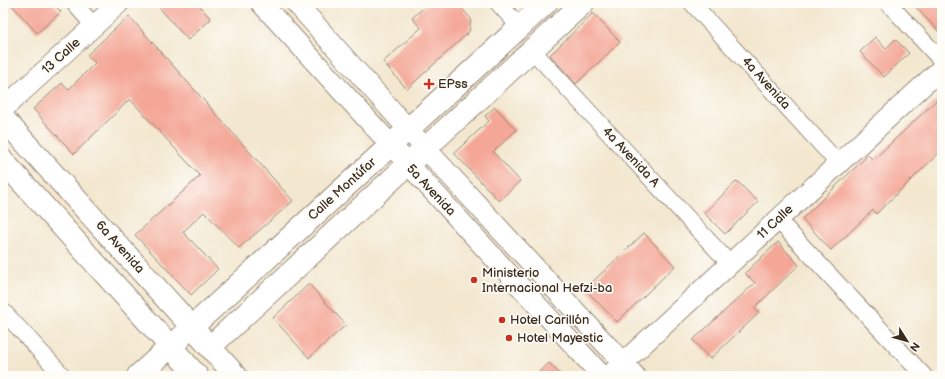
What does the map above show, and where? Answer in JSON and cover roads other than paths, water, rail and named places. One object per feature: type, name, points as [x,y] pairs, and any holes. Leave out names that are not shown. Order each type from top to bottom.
[{"type":"main road","name":"Calle Montúfar","points":[[138,376],[546,3]]},
{"type":"main road","name":"Calle Montúfar","points":[[187,373],[210,347],[583,3]]},
{"type":"main road","name":"6a Avenida","points":[[3,118],[236,376]]},
{"type":"main road","points":[[3,161],[170,347],[187,373]]},
{"type":"street","points":[[74,3],[94,26]]},
{"type":"street","name":"13 Calle","points":[[3,109],[119,3]]},
{"type":"street","name":"5a Avenida","points":[[261,3],[602,376]]},
{"type":"street","name":"5a Avenida","points":[[296,3],[425,148],[629,369]]},
{"type":"street","points":[[498,3],[520,27]]},
{"type":"street","name":"4a Avenida","points":[[692,3],[839,164]]},
{"type":"street","points":[[888,3],[942,61]]},
{"type":"street","name":"4a Avenida A","points":[[532,50],[730,264]]},
{"type":"street","name":"11 Calle","points":[[608,376],[629,369],[730,264],[942,68]]},
{"type":"street","points":[[778,220],[924,376]]},
{"type":"street","points":[[3,311],[63,376]]},
{"type":"place","name":"EPss","points":[[429,84]]},
{"type":"place","name":"Ministerio Internacional Hefzi-ba","points":[[474,280]]},
{"type":"place","name":"Hotel Carillón","points":[[502,320]]},
{"type":"place","name":"Hotel Mayestic","points":[[509,338]]}]
